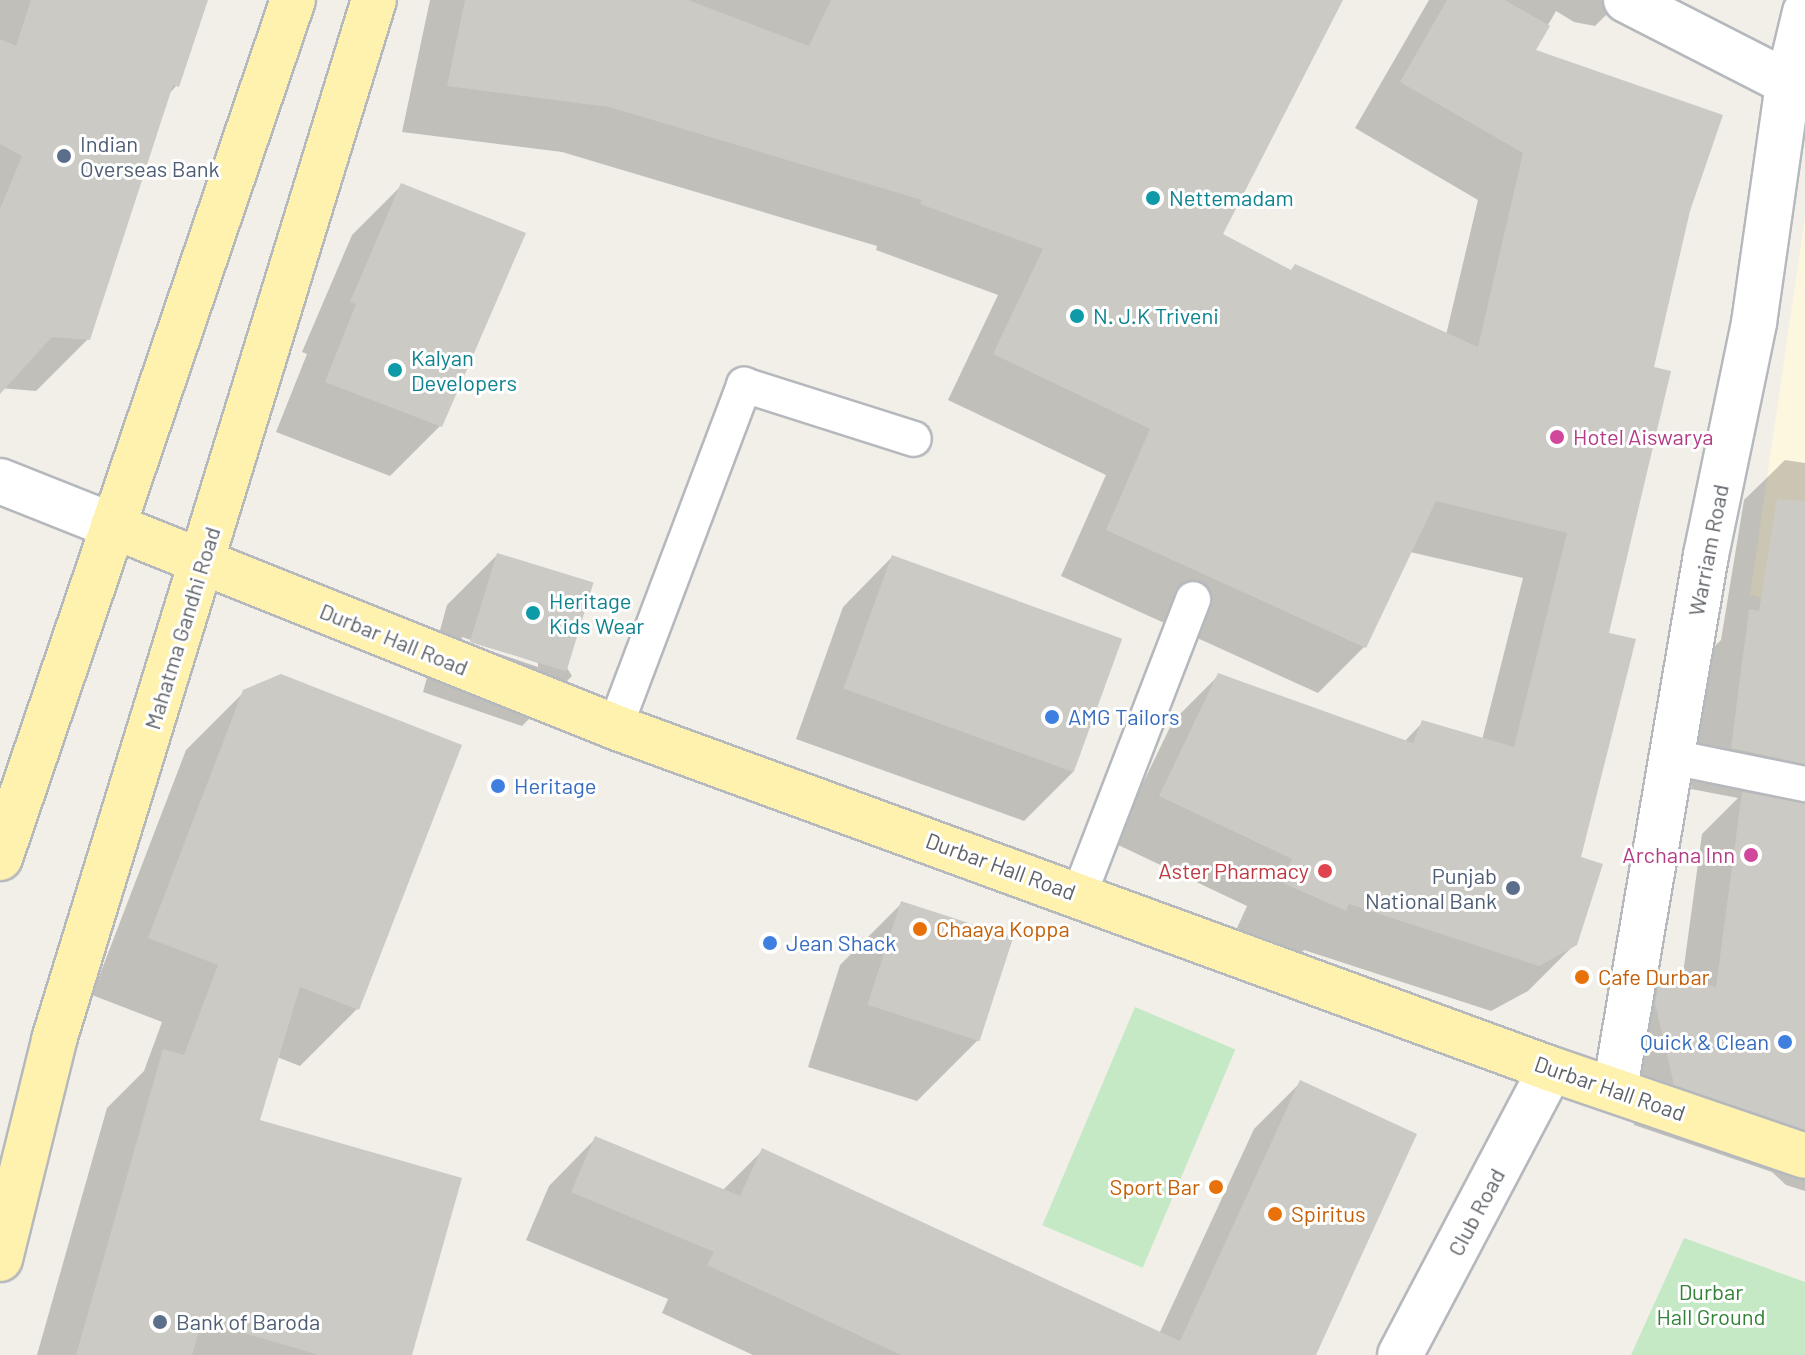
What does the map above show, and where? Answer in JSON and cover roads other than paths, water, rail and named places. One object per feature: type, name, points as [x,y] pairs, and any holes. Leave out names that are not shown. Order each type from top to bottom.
[{"type":"main road","points":[[0,858],[293,0]]},
{"type":"main road","name":"Mahatma Gandhi Road","points":[[0,1259],[54,1040],[374,0]]},
{"type":"main road","name":"Durbar Hall Road","points":[[113,526],[615,727],[1551,1069],[1805,1156]]},
{"type":"street","points":[[1626,0],[1788,83]]},
{"type":"street","name":"Warriam Road","points":[[1615,1089],[1706,555],[1754,323],[1788,83],[1805,12]]},
{"type":"street","points":[[0,481],[113,526]]},
{"type":"street","name":"Club Road","points":[[1400,1355],[1551,1069]]},
{"type":"lane","points":[[615,727],[744,385],[914,439]]},
{"type":"lane","points":[[1079,895],[1193,599]]},
{"type":"lane","points":[[1672,757],[1805,784]]},
{"type":"place","name":"Indian Overseas Bank","points":[[64,156]]},
{"type":"place","name":"Nettemadam","points":[[1153,198]]},
{"type":"place","name":"N. J.K Triveni","points":[[1077,316]]},
{"type":"place","name":"Kalyan Developers","points":[[395,370]]},
{"type":"place","name":"Hotel Aiswarya","points":[[1557,437]]},
{"type":"place","name":"Heritage Kids Wear","points":[[533,613]]},
{"type":"place","name":"AMG Tailors","points":[[1052,717]]},
{"type":"place","name":"Heritage","points":[[498,786]]},
{"type":"place","name":"Archana Inn","points":[[1751,855]]},
{"type":"place","name":"Aster Pharmacy","points":[[1325,871]]},
{"type":"place","name":"Punjab National Bank","points":[[1513,888]]},
{"type":"place","name":"Chaaya Koppa","points":[[920,929]]},
{"type":"place","name":"Jean Shack","points":[[770,943]]},
{"type":"place","name":"Cafe Durbar","points":[[1582,977]]},
{"type":"place","name":"Quick & Clean","points":[[1785,1042]]},
{"type":"place","name":"Sport Bar","points":[[1216,1187]]},
{"type":"place","name":"Spiritus","points":[[1275,1214]]},
{"type":"place","name":"Bank of Baroda","points":[[160,1322]]},
{"type":"park label","name":"Durbar Hall Ground","points":[[1711,1304]]}]
